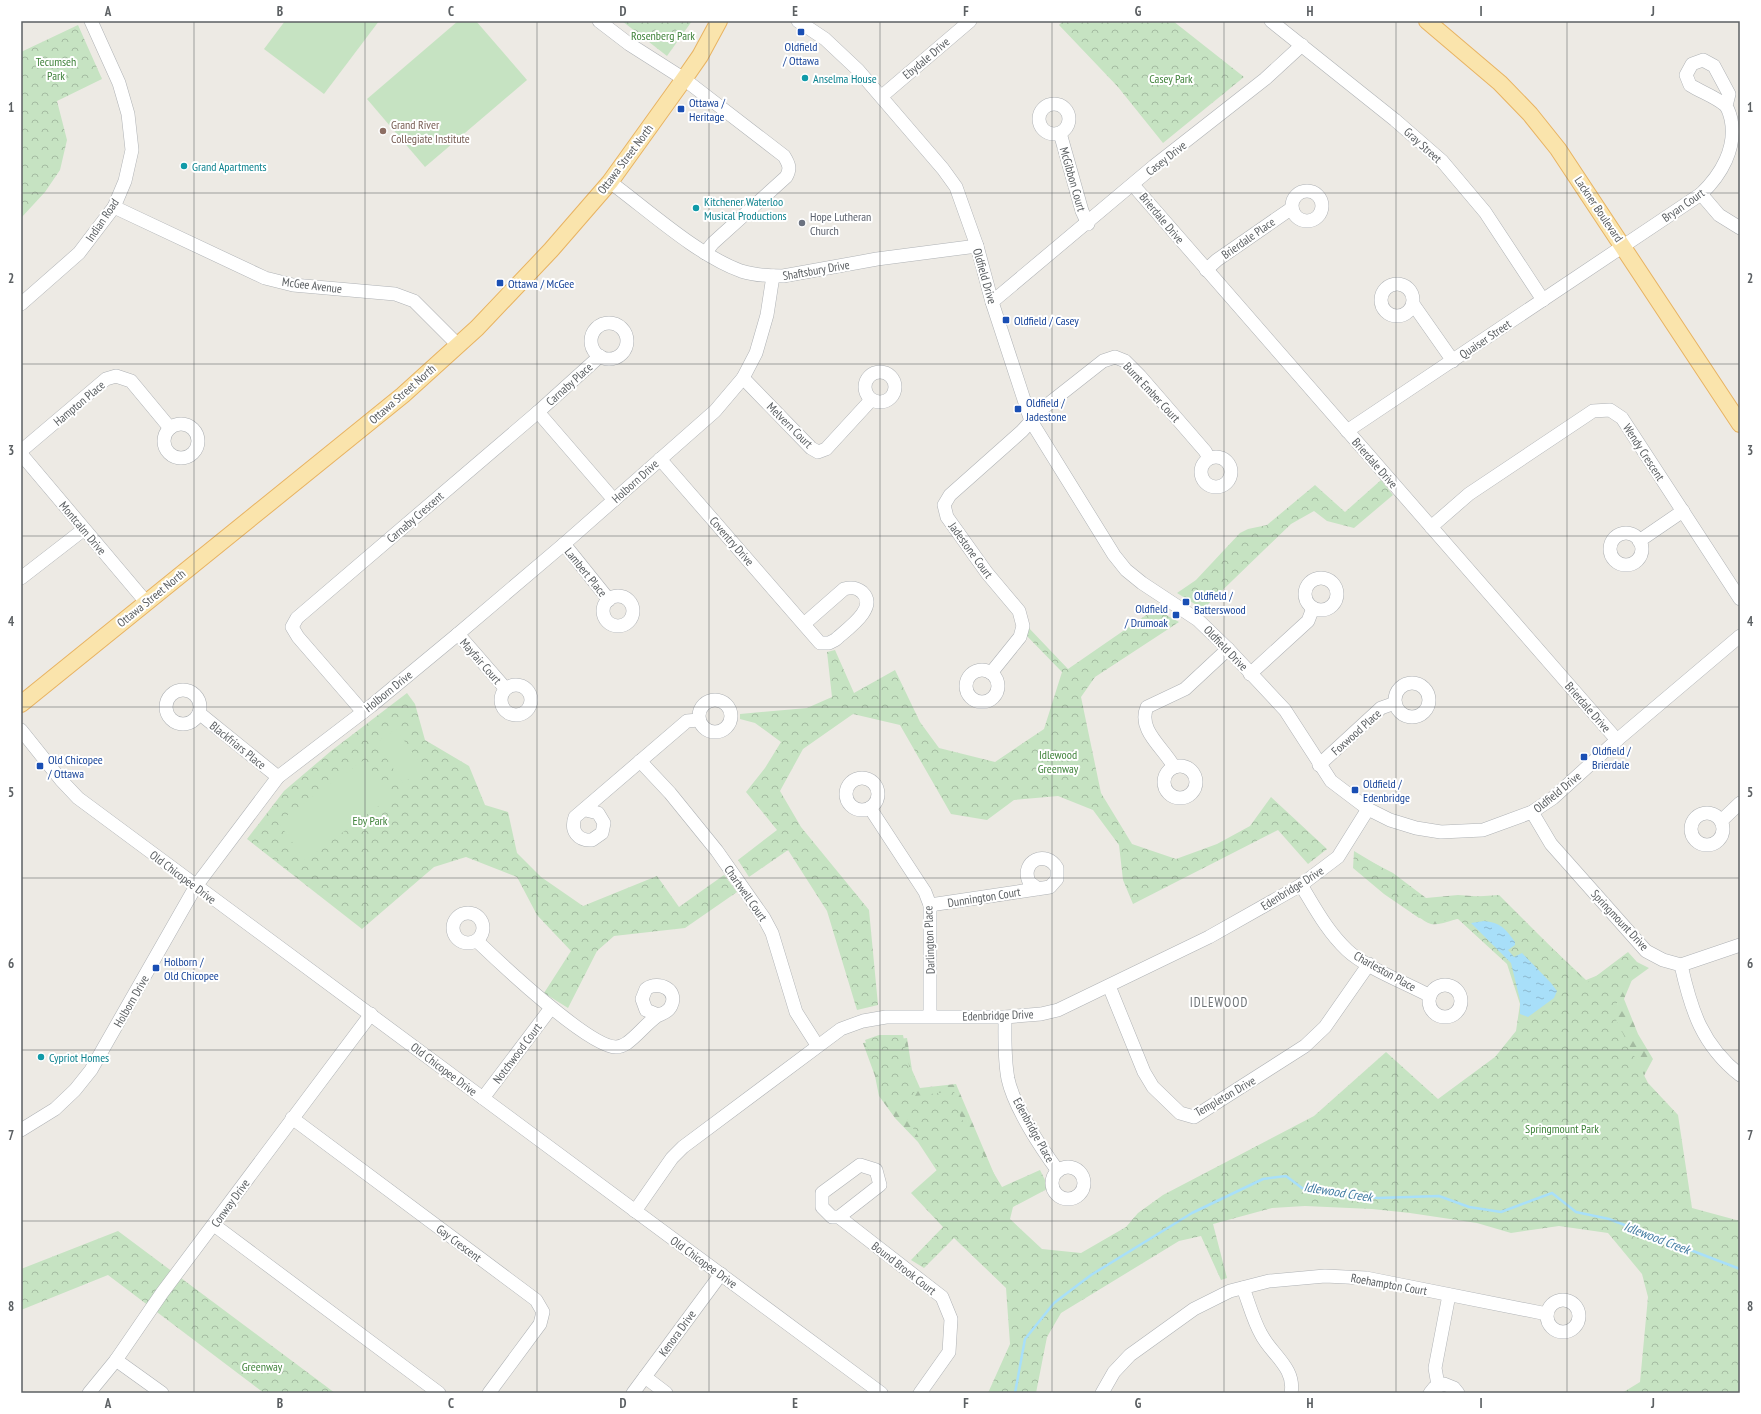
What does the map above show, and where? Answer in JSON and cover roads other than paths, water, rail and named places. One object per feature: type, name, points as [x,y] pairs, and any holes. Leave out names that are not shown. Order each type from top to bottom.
[{"type":"main road","name":"Ottawa Street North","points":[[21,704],[403,395],[501,303],[551,250],[610,182],[700,56],[719,21]]},
{"type":"main road","name":"Lackner Boulevard","points":[[1427,21],[1500,83],[1530,114],[1558,149],[1624,246],[1740,424]]},
{"type":"street","name":"Indian Road","points":[[21,304],[79,253],[114,207],[124,181],[132,150],[128,114],[120,83],[91,21]]},
{"type":"street","points":[[599,21],[629,44],[684,79],[784,156],[789,167],[789,172],[786,177],[713,243],[705,253]]},
{"type":"street","name":"Oldfield Drive","points":[[798,21],[825,39],[858,70],[882,96],[943,169],[956,187],[977,246],[992,302],[1031,421],[1114,555],[1126,570],[1142,583],[1198,620],[1285,710],[1319,765],[1331,781],[1368,809],[1403,824],[1441,832],[1483,830],[1532,812],[1553,798],[1617,740],[1740,636]]},
{"type":"street","name":"Ebydale Drive","points":[[882,96],[970,21]]},
{"type":"street","name":"Gray Street","points":[[1271,21],[1395,120],[1442,161],[1485,212],[1543,300]]},
{"type":"street","name":"Casey Drive","points":[[992,302],[1088,224],[1154,166],[1265,79],[1302,45]]},
{"type":"street","name":"Bryan Court","points":[[1624,246],[1701,194],[1712,184],[1730,149],[1732,127],[1726,106]]},
{"type":"street","name":"McGibbon Court","points":[[1060,133],[1082,211],[1088,224]]},
{"type":"street","name":"Shaftsbury Drive","points":[[610,182],[705,253],[741,271],[773,276],[794,275],[877,259],[977,246]]},
{"type":"street","name":"Brierdale Drive","points":[[1134,185],[1206,270],[1617,740]]},
{"type":"street","points":[[1701,194],[1720,215],[1740,228]]},
{"type":"street","name":"McGee Avenue","points":[[114,207],[264,278],[293,285],[395,294],[414,301],[458,344]]},
{"type":"street","name":"Brierdale Place","points":[[1206,270],[1217,260],[1292,208]]},
{"type":"street","name":"Quaiser Street","points":[[1347,431],[1624,246]]},
{"type":"street","name":"Holborn Drive","points":[[21,1130],[55,1109],[75,1090],[91,1070],[196,886],[278,777],[362,712],[458,634],[564,544],[715,411],[743,378],[756,352],[773,276]]},
{"type":"street","points":[[1413,304],[1453,361]]},
{"type":"street","name":"Carnaby Place","points":[[538,412],[600,356]]},
{"type":"street","name":"Burnt Ember Court","points":[[1031,421],[1042,409],[1103,361],[1115,357],[1125,361],[1140,376],[1205,451],[1209,458]]},
{"type":"street","name":"Hampton Place","points":[[21,453],[106,379],[116,376],[131,381],[170,428]]},
{"type":"street","name":"Melvern Court","points":[[743,378],[811,448],[818,452],[826,449],[871,400]]},
{"type":"street","name":"Wendy Crescent","points":[[1431,527],[1469,494],[1593,412],[1610,410],[1622,418],[1740,599]]},
{"type":"street","points":[[538,412],[614,500]]},
{"type":"street","name":"Carnaby Crescent","points":[[362,712],[298,637],[292,627],[295,622],[538,412]]},
{"type":"street","name":"Jadestone Court","points":[[991,673],[1020,637],[1023,626],[1019,612],[987,573],[947,517],[944,505],[950,495],[1031,421]]},
{"type":"street","name":"Montcalm Drive","points":[[21,453],[83,530],[146,602]]},
{"type":"street","name":"Coventry Drive","points":[[660,459],[820,644],[829,643],[835,640],[867,610],[868,602],[865,595],[859,589],[852,587],[844,590],[804,624]]},
{"type":"street","points":[[1639,541],[1683,511]]},
{"type":"street","points":[[21,578],[83,530]]},
{"type":"street","name":"Lambert Place","points":[[564,544],[609,600]]},
{"type":"street","points":[[1250,674],[1308,621],[1313,608]]},
{"type":"street","name":"Mayfair Court","points":[[458,634],[505,688]]},
{"type":"street","points":[[1174,767],[1169,758],[1147,730],[1144,722],[1144,714],[1147,707],[1185,689],[1228,650]]},
{"type":"street","name":"Foxwood Place","points":[[1319,765],[1381,708],[1395,703]]},
{"type":"street","name":"Blackfriars Place","points":[[199,713],[278,777]]},
{"type":"street","points":[[586,810],[687,721],[699,720]]},
{"type":"street","name":"Old Chicopee Drive","points":[[21,730],[61,780],[78,798],[881,1393]]},
{"type":"street","name":"Chartwell Court","points":[[640,761],[670,793],[717,851],[764,918],[772,933],[796,1012],[817,1046]]},
{"type":"street","points":[[1721,821],[1740,803]]},
{"type":"street","name":"Darlington Place","points":[[870,808],[925,892],[930,906],[930,1016]]},
{"type":"street","name":"Edenbridge Drive","points":[[635,1211],[672,1158],[683,1147],[841,1029],[864,1020],[886,1017],[1005,1017],[1041,1014],[1058,1010],[1209,937],[1301,885],[1338,857],[1368,809]]},
{"type":"street","name":"Springmount Drive","points":[[1532,812],[1551,844],[1646,951],[1663,960],[1681,965]]},
{"type":"street","name":"Charleston Place","points":[[1301,885],[1333,935],[1348,951],[1369,964],[1430,996]]},
{"type":"street","name":"Dunnington Court","points":[[930,906],[1038,889]]},
{"type":"street","points":[[477,941],[551,1008],[606,1046],[618,1047],[626,1044],[658,1015]]},
{"type":"street","points":[[1740,945],[1681,965],[1699,1026],[1714,1051],[1740,1075]]},
{"type":"street","name":"Templeton Drive","points":[[1109,986],[1144,1072],[1154,1087],[1180,1113],[1194,1117],[1305,1046],[1325,1027],[1369,964]]},
{"type":"street","name":"Notchwood Court","points":[[483,1098],[551,1008]]},
{"type":"street","name":"Conway Drive","points":[[89,1393],[116,1360],[162,1293],[371,1014]]},
{"type":"street","name":"Edenbridge Place","points":[[1005,1017],[1005,1054],[1008,1080],[1016,1102],[1058,1172]]},
{"type":"street","name":"Gay Crescent","points":[[292,1118],[536,1300],[543,1312],[540,1324],[489,1393]]},
{"type":"street","name":"Bound Brook Court","points":[[839,1217],[880,1185],[876,1170],[860,1165],[822,1193],[822,1207],[832,1217],[839,1217],[942,1297],[952,1320],[949,1352],[920,1393]]},
{"type":"street","points":[[214,1225],[439,1393]]},
{"type":"street","name":"Kenora Drive","points":[[633,1393],[721,1274]]},
{"type":"street","name":"Roehampton Court","points":[[1102,1393],[1114,1372],[1136,1351],[1194,1309],[1230,1291],[1269,1281],[1325,1276],[1366,1278],[1547,1314]]},
{"type":"street","points":[[1243,1288],[1261,1335],[1287,1368],[1291,1379],[1291,1393]]},
{"type":"street","points":[[1449,1295],[1435,1368],[1434,1389],[1449,1385],[1458,1393]]},
{"type":"street","points":[[116,1360],[162,1393]]},
{"type":"street","points":[[645,1378],[666,1393]]},
{"type":"water","points":[[1484,921],[1494,923],[1509,933],[1515,942],[1515,945],[1508,950],[1514,957],[1522,953],[1557,991],[1554,998],[1528,1017],[1520,1014],[1520,1000],[1511,963],[1471,923]]},
{"type":"waterway","name":"Idlewood Creek","points":[[1015,1393],[1025,1339],[1054,1303],[1091,1275],[1192,1213],[1263,1179],[1286,1176],[1302,1188],[1378,1198],[1439,1196],[1469,1207],[1501,1212],[1552,1193],[1576,1212],[1609,1219],[1740,1269]]},
{"type":"place","name":"Oldfield / Ottawa","points":[[801,32]]},
{"type":"place","name":"Anselma House","points":[[805,78]]},
{"type":"place","name":"Ottawa / Heritage","points":[[681,109]]},
{"type":"place","name":"Grand River Collegiate Institute","points":[[383,131]]},
{"type":"place","name":"Grand Apartments","points":[[184,166]]},
{"type":"place","name":"Kitchener Waterloo Musical Productions","points":[[696,208]]},
{"type":"place","name":"Hope Lutheran Church","points":[[802,223]]},
{"type":"place","name":"Ottawa / McGee","points":[[500,283]]},
{"type":"place","name":"Oldfield / Casey","points":[[1006,320]]},
{"type":"place","name":"Oldfield / Jadestone","points":[[1018,409]]},
{"type":"place","name":"Oldfield / Batterswood","points":[[1186,602]]},
{"type":"place","name":"Oldfield / Drumoak","points":[[1176,615]]},
{"type":"place","name":"Oldfield / Brierdale","points":[[1584,757]]},
{"type":"place","name":"Old Chicopee / Ottawa","points":[[40,766]]},
{"type":"place","name":"Oldfield / Edenbridge","points":[[1355,790]]},
{"type":"place","name":"Holborn / Old Chicopee","points":[[156,968]]},
{"type":"place","name":"Cypriot Homes","points":[[41,1057]]},
{"type":"district","name":"IDLEWOOD","points":[[1219,1002]]},
{"type":"park label","name":"Rosenberg Park","points":[[663,35]]},
{"type":"park label","name":"Tecumseh Park","points":[[56,68]]},
{"type":"park label","name":"Casey Park","points":[[1171,78]]},
{"type":"park label","name":"Idlewood Greenway","points":[[1058,761]]},
{"type":"park label","name":"Eby Park","points":[[370,820]]},
{"type":"park label","name":"Springmount Park","points":[[1562,1128]]},
{"type":"park label","name":"Greenway","points":[[262,1366]]}]
